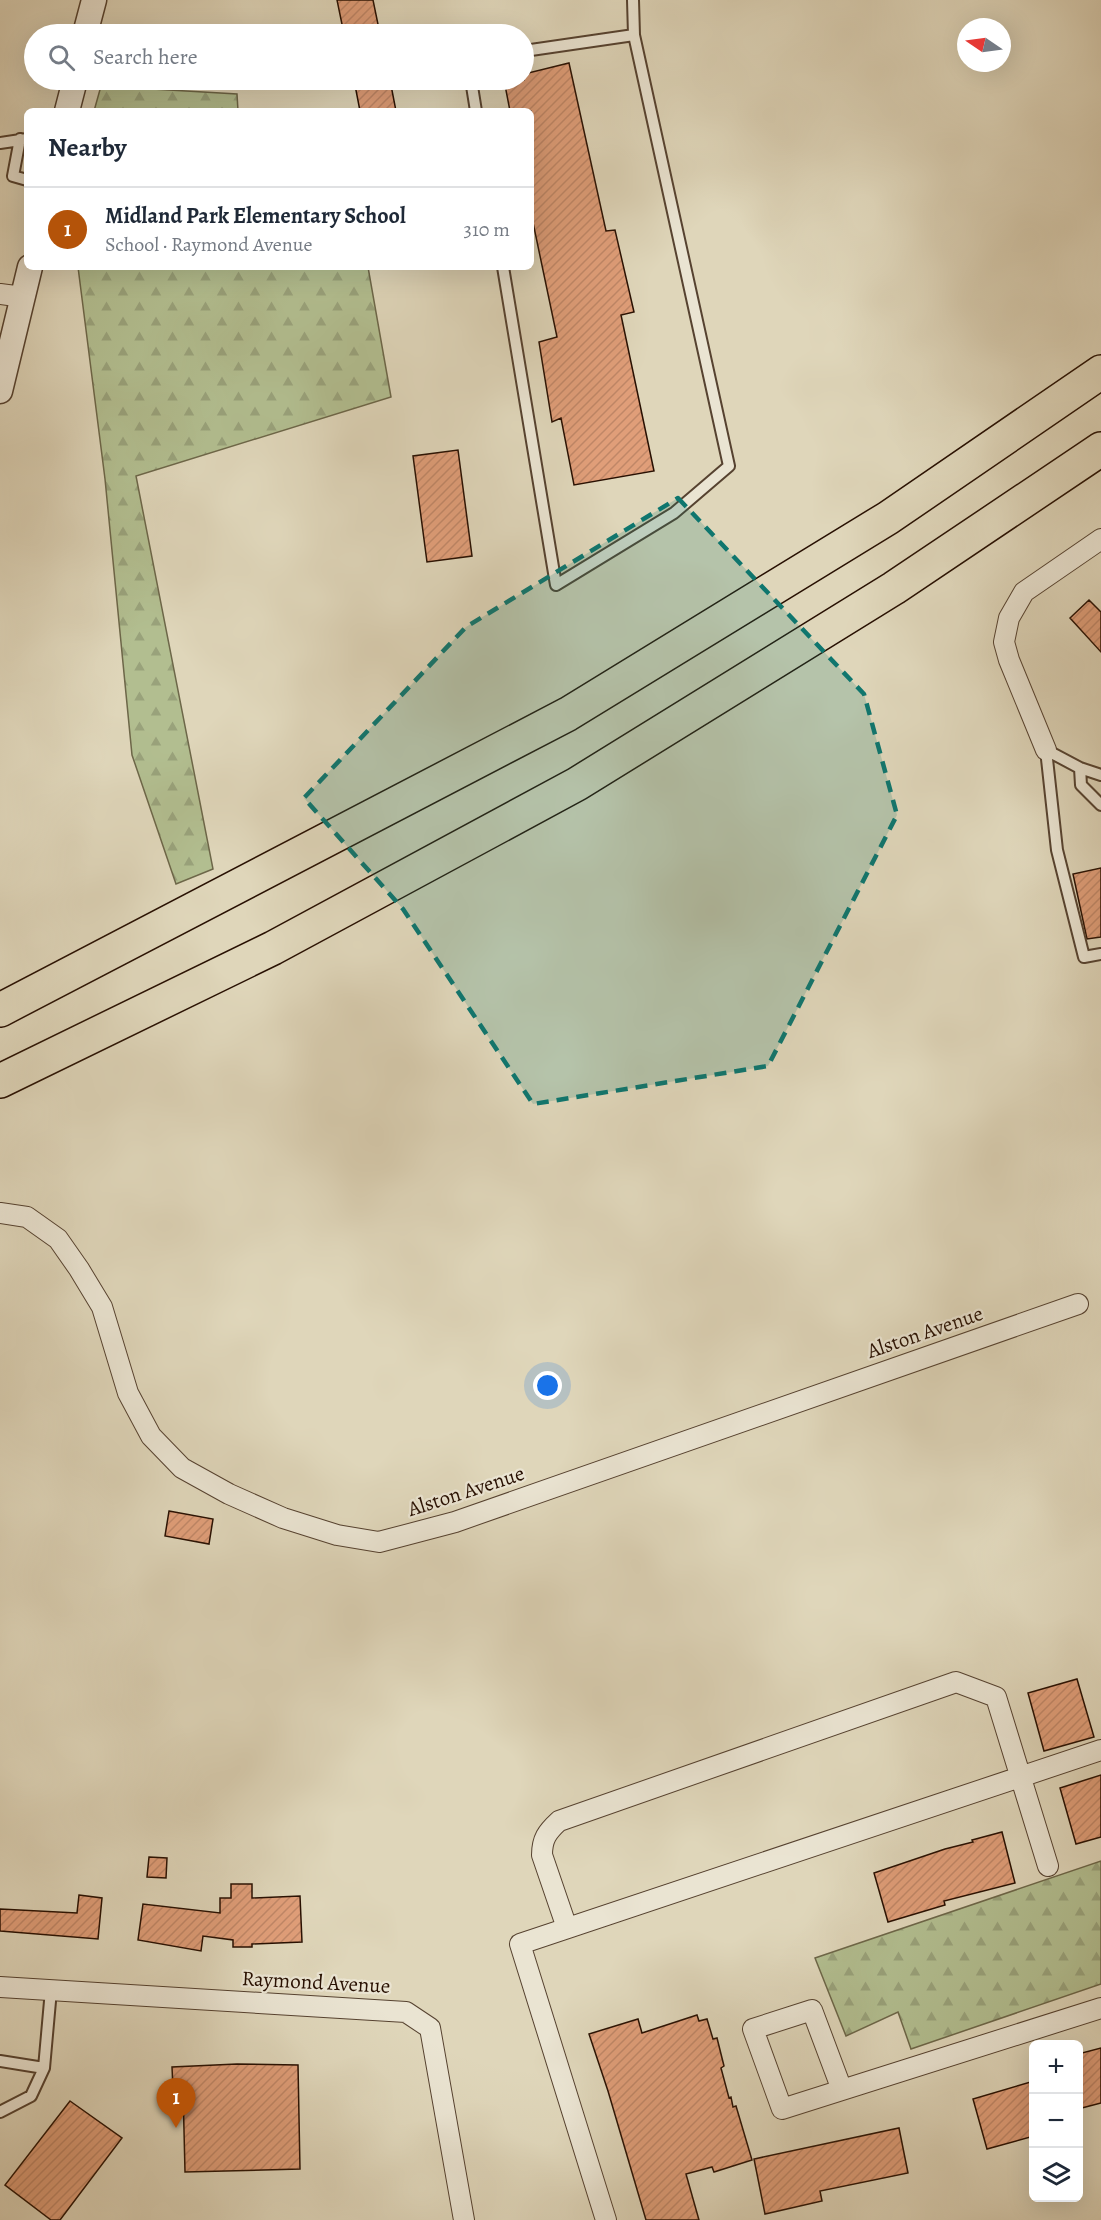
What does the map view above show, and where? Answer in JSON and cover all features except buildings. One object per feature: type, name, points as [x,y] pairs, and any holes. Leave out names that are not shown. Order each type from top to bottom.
[{"type":"highway","points":[[0,1010],[568,714],[888,518],[1101,372]]},
{"type":"highway","points":[[0,1081],[273,948],[577,784],[894,588],[1101,449]]},
{"type":"street","points":[[88,24],[94,0]]},
{"type":"street","points":[[68,108],[72,90]]},
{"type":"street","points":[[0,391],[11,296],[28,270]]},
{"type":"street","points":[[1046,750],[1009,660],[1004,642],[1007,624],[1016,602],[1024,592],[1101,539]]},
{"type":"street","name":"Alston Avenue","points":[[0,1213],[27,1217],[58,1239],[102,1307],[128,1393],[152,1436],[182,1468],[229,1494],[283,1518],[337,1535],[379,1542],[455,1522],[1078,1304]]},
{"type":"street","points":[[567,1928],[542,1855],[542,1842],[547,1832],[559,1821],[957,1682],[996,1697],[1048,1866]]},
{"type":"street","points":[[606,2220],[520,1944],[1101,1750]]},
{"type":"street","name":"Raymond Avenue","points":[[0,1988],[406,2012],[430,2028],[464,2220]]},
{"type":"street","points":[[842,2090],[812,2010],[753,2029],[782,2109],[1101,2008]]},
{"type":"lane","points":[[503,270],[556,585],[674,513],[729,466],[634,35],[633,0]]},
{"type":"lane","points":[[534,50],[634,35]]},
{"type":"lane","points":[[473,90],[476,108]]},
{"type":"lane","points":[[0,143],[24,139],[13,176],[24,179]]},
{"type":"lane","points":[[1046,750],[1080,768],[1101,775]]},
{"type":"lane","points":[[1046,750],[1057,850],[1084,957],[1101,954]]},
{"type":"lane","points":[[1080,768],[1081,785],[1101,805]]},
{"type":"lane","points":[[0,2112],[31,2096],[44,2067],[51,1990]]},
{"type":"lane","points":[[0,2061],[44,2067]]},
{"type":"highlighted area","points":[[678,498],[864,694],[897,815],[768,1066],[533,1104],[403,909],[304,798],[466,627]]},
{"type":"green space","points":[[100,90],[169,90],[237,94],[238,108],[95,108]]},
{"type":"green space","points":[[78,270],[369,270],[391,397],[136,476],[213,869],[176,884],[132,755],[105,479]]},
{"type":"green space","points":[[1101,1861],[1101,1984],[911,2049],[898,2012],[846,2036],[815,1958]]},
{"type":"place","name":"Midland Park Elementary School","points":[[176,2128]]}]
